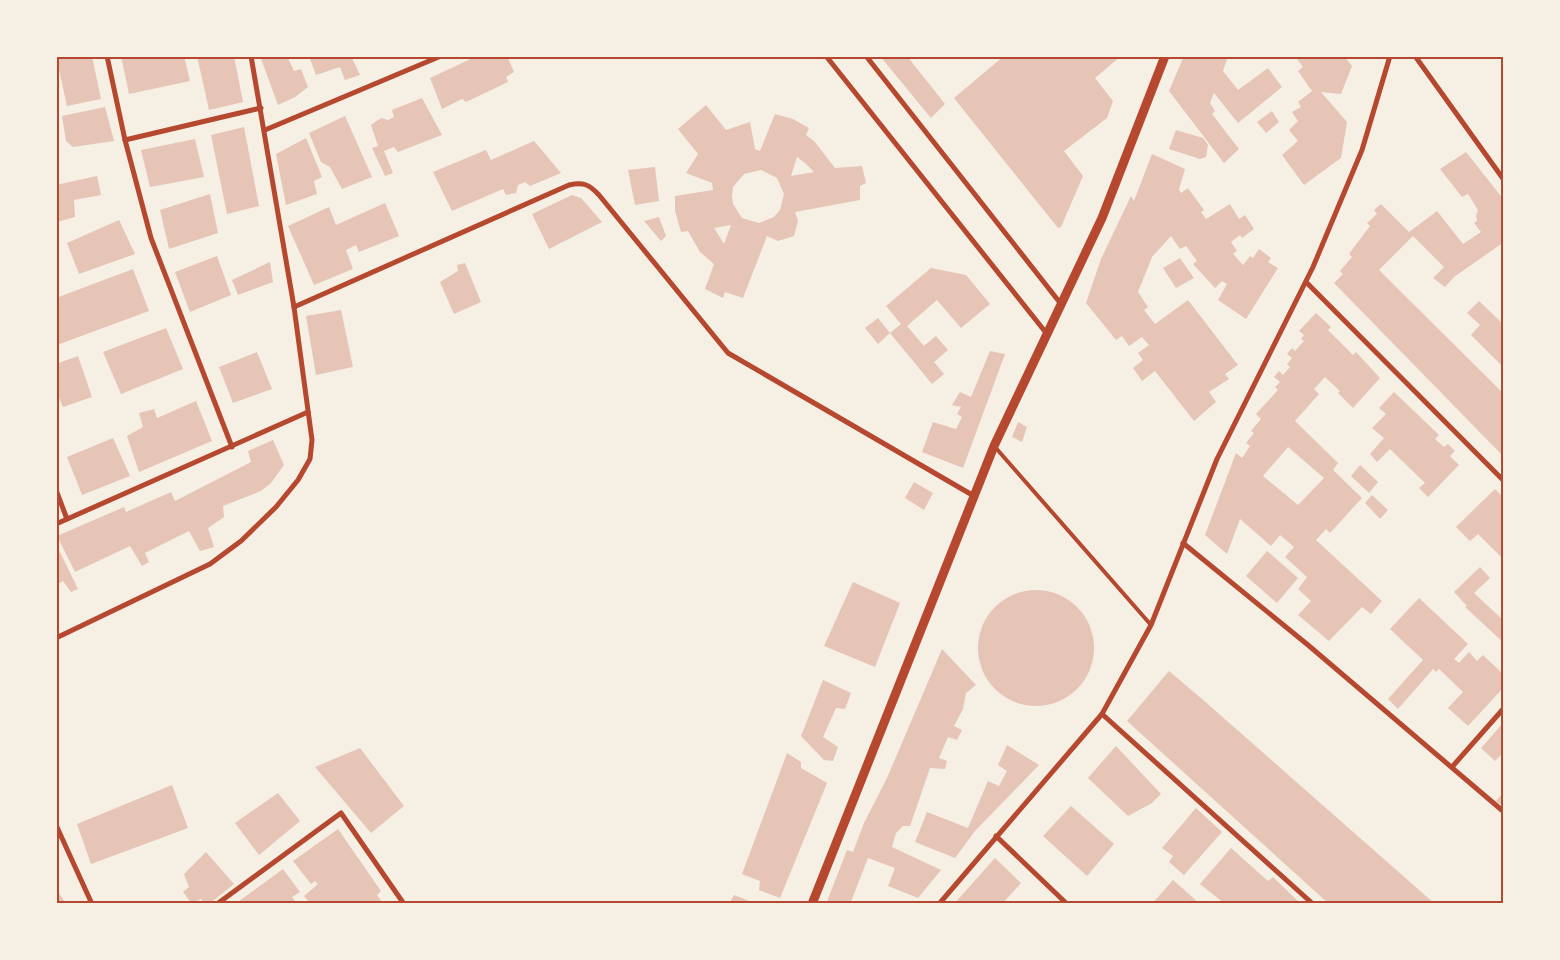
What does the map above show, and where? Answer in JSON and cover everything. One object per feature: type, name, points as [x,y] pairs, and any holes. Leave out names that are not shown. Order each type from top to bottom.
[{"type":"street","points":[[107,56],[125,140],[151,238],[232,447]]},
{"type":"street","points":[[56,638],[210,564],[241,541],[276,507],[298,480],[310,459],[312,440],[294,307],[251,56]]},
{"type":"street","points":[[265,130],[441,56]]},
{"type":"street","points":[[826,56],[1047,334]]},
{"type":"street","points":[[866,56],[1062,304]]},
{"type":"street","points":[[812,904],[994,446],[1102,218],[1165,56]]},
{"type":"street","points":[[939,904],[1102,714],[1151,625],[1217,459],[1306,282],[1362,150],[1390,56]]},
{"type":"street","points":[[1415,56],[1504,180]]},
{"type":"street","points":[[125,140],[261,108]]},
{"type":"street","points":[[294,307],[569,185],[585,184],[590,186],[599,195],[728,353],[974,496]]},
{"type":"street","points":[[1306,282],[1504,481]]},
{"type":"street","points":[[56,524],[308,412]]},
{"type":"street","points":[[56,490],[67,519]]},
{"type":"street","points":[[1183,543],[1504,812]]},
{"type":"street","points":[[1452,767],[1504,708]]},
{"type":"street","points":[[1102,714],[1313,904]]},
{"type":"street","points":[[217,904],[340,814],[404,904]]},
{"type":"street","points":[[56,825],[92,904]]},
{"type":"street","points":[[996,836],[1067,904]]},
{"type":"lane","points":[[994,446],[1151,625]]},
{"type":"building","points":[[56,56],[92,56],[101,99],[67,106]]},
{"type":"building","points":[[121,56],[184,56],[190,81],[129,94]]},
{"type":"building","points":[[197,56],[234,56],[243,102],[209,110]]},
{"type":"building","points":[[260,56],[287,56],[294,71],[301,69],[308,87],[295,97],[278,105]]},
{"type":"building","points":[[309,56],[351,56],[360,75],[345,80],[340,67],[316,75]]},
{"type":"building","points":[[477,56],[507,56],[514,72],[506,77],[508,82],[466,102],[462,99],[442,109],[430,78]]},
{"type":"building","points":[[880,56],[907,56],[945,104],[931,118]]},
{"type":"building","points":[[1004,56],[1121,56],[1095,78],[1113,101],[1107,118],[1064,151],[1083,176],[1061,227],[1058,228],[954,98]]},
{"type":"building","points":[[1184,56],[1228,56],[1223,71],[1238,90],[1268,68],[1282,87],[1238,123],[1214,93],[1210,103],[1215,111],[1212,114],[1239,149],[1224,163],[1169,91]]},
{"type":"building","points":[[1295,56],[1344,56],[1352,66],[1341,94],[1321,92],[1347,122],[1341,158],[1304,185],[1282,155],[1298,141],[1289,130],[1298,121],[1292,112],[1301,107],[1298,102],[1312,91],[1298,71],[1303,67]]},
{"type":"building","points":[[422,98],[442,135],[398,152],[394,147],[384,151],[393,173],[385,176],[372,148],[378,146],[371,125],[381,118],[388,120],[394,117],[392,110]]},
{"type":"building","points":[[706,105],[726,130],[750,122],[755,149],[760,151],[775,114],[793,119],[809,128],[806,135],[814,141],[835,168],[862,166],[866,183],[860,186],[860,200],[795,212],[798,221],[794,236],[778,241],[767,236],[743,298],[725,292],[723,298],[705,289],[714,264],[700,252],[688,231],[681,232],[675,211],[675,196],[713,190],[712,183],[686,173],[698,154],[678,129]],"holes":[[[797,157],[805,163],[814,172],[791,176]],[[761,170],[777,178],[784,194],[780,210],[774,217],[759,223],[742,218],[733,204],[732,196],[733,187],[744,174]],[[731,225],[724,244],[714,228]]]},
{"type":"building","points":[[105,107],[114,141],[73,147],[66,141],[62,116]]},
{"type":"building","points":[[1272,111],[1279,122],[1266,133],[1257,122]]},
{"type":"building","points":[[345,116],[372,177],[342,189],[330,167],[321,162],[309,133]]},
{"type":"building","points":[[244,127],[259,206],[227,214],[211,135]]},
{"type":"building","points":[[1176,130],[1203,138],[1208,145],[1206,157],[1200,159],[1169,149]]},
{"type":"building","points":[[306,138],[322,177],[314,181],[317,194],[286,205],[276,154]]},
{"type":"building","points":[[195,139],[204,177],[150,187],[141,150]]},
{"type":"building","points":[[534,141],[561,173],[530,186],[525,182],[518,185],[516,193],[506,195],[503,189],[452,211],[433,172],[486,150],[491,160]]},
{"type":"building","points":[[1466,152],[1504,200],[1504,242],[1454,277],[1445,287],[1433,278],[1444,267],[1413,236],[1379,270],[1504,394],[1504,457],[1334,283],[1343,274],[1340,271],[1352,257],[1349,254],[1370,226],[1367,223],[1377,214],[1374,210],[1381,204],[1409,232],[1437,211],[1463,244],[1481,232],[1474,223],[1477,221],[1478,210],[1468,194],[1462,197],[1440,169]]},
{"type":"building","points":[[1152,154],[1185,169],[1179,189],[1181,193],[1188,188],[1204,210],[1201,212],[1206,219],[1230,204],[1239,219],[1245,215],[1254,229],[1242,238],[1240,235],[1231,242],[1237,251],[1233,254],[1243,265],[1250,256],[1253,258],[1259,249],[1271,258],[1268,262],[1278,268],[1246,319],[1218,300],[1227,284],[1222,281],[1215,288],[1193,264],[1197,261],[1186,246],[1180,249],[1171,236],[1152,257],[1138,292],[1148,307],[1144,310],[1155,324],[1188,300],[1238,365],[1225,374],[1229,379],[1209,392],[1216,402],[1194,421],[1155,371],[1142,381],[1133,368],[1143,360],[1138,353],[1149,345],[1142,337],[1129,346],[1122,336],[1116,340],[1086,303],[1101,259],[1131,196],[1134,201]]},
{"type":"building","points":[[655,167],[659,201],[635,205],[628,170]]},
{"type":"building","points":[[97,176],[101,195],[74,200],[75,217],[57,222],[56,185]]},
{"type":"building","points":[[210,194],[218,233],[169,249],[160,210]]},
{"type":"building","points":[[572,195],[581,198],[602,222],[549,249],[532,214]]},
{"type":"building","points":[[385,203],[399,236],[359,252],[356,245],[346,250],[353,269],[314,285],[288,226],[329,207],[336,225]]},
{"type":"building","points":[[659,217],[666,236],[661,241],[644,221]]},
{"type":"building","points":[[119,220],[135,254],[79,274],[67,243]]},
{"type":"building","points":[[217,256],[231,295],[190,312],[175,272]]},
{"type":"building","points":[[1180,258],[1194,278],[1176,288],[1163,268]]},
{"type":"building","points":[[270,262],[273,282],[238,295],[232,280]]},
{"type":"building","points":[[465,263],[481,302],[454,314],[440,282],[458,271],[457,265]]},
{"type":"building","points":[[931,268],[966,275],[990,304],[961,328],[937,300],[907,326],[924,346],[936,336],[948,350],[934,362],[944,374],[932,384],[890,333],[901,324],[886,306]]},
{"type":"building","points":[[133,269],[149,311],[57,345],[56,298]]},
{"type":"building","points":[[1479,301],[1504,325],[1504,368],[1471,335],[1480,325],[1467,313]]},
{"type":"building","points":[[341,310],[353,367],[316,375],[306,316]]},
{"type":"building","points":[[1316,313],[1331,327],[1328,330],[1353,355],[1356,352],[1380,378],[1353,408],[1338,393],[1340,391],[1325,377],[1314,389],[1319,394],[1295,421],[1338,463],[1333,470],[1362,498],[1330,533],[1326,529],[1316,540],[1382,601],[1371,614],[1362,607],[1329,641],[1298,615],[1311,601],[1298,589],[1307,577],[1285,557],[1294,547],[1280,535],[1271,546],[1240,519],[1227,554],[1205,535],[1236,453],[1242,458],[1250,446],[1246,443],[1254,433],[1251,431],[1261,419],[1256,414],[1278,390],[1275,387],[1280,382],[1274,377],[1279,371],[1283,375],[1290,367],[1287,364],[1292,358],[1287,354],[1292,348],[1295,351],[1304,341],[1301,339],[1304,335],[1299,331]],"holes":[[[1288,447],[1324,478],[1298,505],[1263,476]]]},
{"type":"building","points":[[878,318],[890,333],[878,344],[865,328]]},
{"type":"building","points":[[166,328],[183,369],[121,394],[103,352]]},
{"type":"building","points":[[990,351],[1005,354],[963,468],[922,452],[933,422],[956,429],[962,417],[957,414],[961,407],[952,405],[960,392],[971,397]]},
{"type":"building","points":[[257,352],[272,389],[233,403],[219,367]]},
{"type":"building","points":[[78,356],[92,397],[63,407],[56,391],[56,364]]},
{"type":"building","points":[[1394,392],[1439,435],[1435,439],[1444,447],[1448,444],[1455,451],[1450,456],[1459,465],[1428,497],[1419,488],[1425,483],[1390,449],[1377,462],[1370,454],[1384,438],[1372,428],[1386,414],[1379,408]]},
{"type":"building","points":[[196,401],[212,441],[139,472],[127,436],[143,427],[139,413],[154,409],[157,418]]},
{"type":"building","points":[[1018,422],[1027,427],[1022,442],[1012,437]]},
{"type":"building","points":[[113,438],[130,476],[82,495],[67,457]]},
{"type":"building","points":[[273,440],[284,465],[271,483],[261,491],[223,506],[224,517],[208,528],[214,547],[200,551],[189,531],[145,553],[149,562],[142,566],[130,546],[75,572],[57,536],[124,507],[126,512],[171,492],[175,501],[251,462],[248,451]]},
{"type":"building","points":[[1360,465],[1378,482],[1369,493],[1351,476]]},
{"type":"building","points":[[914,482],[933,493],[924,510],[905,498]]},
{"type":"building","points":[[1495,489],[1504,498],[1504,560],[1478,534],[1470,541],[1456,527]]},
{"type":"building","points":[[1372,495],[1388,510],[1380,519],[1365,503]]},
{"type":"building","points":[[56,544],[78,589],[71,592],[63,581],[56,585]]},
{"type":"building","points":[[1267,551],[1298,578],[1277,603],[1246,576]]},
{"type":"building","points":[[1480,567],[1490,578],[1474,593],[1504,621],[1504,643],[1465,607],[1467,606],[1454,592]]},
{"type":"building","points":[[853,582],[900,603],[875,667],[824,646]]},
{"type":"building","points":[[1036,590],[1058,594],[1068,599],[1077,607],[1085,616],[1090,626],[1094,648],[1090,670],[1085,680],[1077,689],[1068,697],[1058,702],[1036,706],[1014,702],[1004,697],[995,689],[987,680],[982,670],[978,648],[982,626],[987,616],[995,607],[1004,599],[1014,594]]},
{"type":"building","points":[[1419,598],[1468,644],[1454,659],[1459,663],[1469,652],[1477,661],[1483,655],[1504,675],[1504,687],[1468,726],[1448,708],[1463,692],[1439,669],[1436,672],[1433,669],[1398,709],[1388,699],[1423,660],[1390,629]]},
{"type":"building","points":[[942,649],[976,685],[966,693],[963,709],[954,726],[962,730],[957,740],[948,737],[939,758],[947,761],[945,769],[930,768],[910,826],[903,826],[896,833],[892,847],[941,870],[918,898],[888,886],[895,868],[868,858],[850,904],[826,904],[847,850],[853,852],[864,823],[887,778]]},
{"type":"building","points":[[1169,671],[1435,904],[1329,904],[1127,721]]},
{"type":"building","points":[[823,680],[851,693],[845,709],[836,708],[823,737],[838,747],[833,761],[824,760],[801,736]]},
{"type":"building","points":[[1503,723],[1504,752],[1495,761],[1481,748]]},
{"type":"building","points":[[1007,745],[1039,765],[975,831],[955,858],[915,842],[927,812],[968,828],[988,781],[999,786],[1007,771],[998,765]]},
{"type":"building","points":[[1116,746],[1161,794],[1152,803],[1128,816],[1088,778]]},
{"type":"building","points":[[360,748],[404,806],[371,833],[315,767]]},
{"type":"building","points":[[787,753],[801,762],[801,768],[827,783],[780,898],[759,890],[760,881],[742,874]]},
{"type":"building","points":[[172,785],[188,828],[91,864],[77,824]]},
{"type":"building","points":[[1504,792],[1504,807],[1496,801]]},
{"type":"building","points":[[278,793],[300,821],[259,855],[235,823]]},
{"type":"building","points":[[1071,806],[1114,844],[1087,876],[1043,836]]},
{"type":"building","points":[[1196,808],[1222,832],[1184,875],[1169,862],[1173,856],[1162,848]]},
{"type":"building","points":[[338,829],[381,891],[377,895],[383,904],[310,904],[304,896],[318,884],[315,881],[311,884],[293,861]]},
{"type":"building","points":[[1231,848],[1268,881],[1273,877],[1301,904],[1225,904],[1200,884]]},
{"type":"building","points":[[206,852],[234,884],[209,904],[205,904],[201,899],[192,904],[183,892],[189,887],[184,874]]},
{"type":"building","points":[[995,858],[1021,883],[1002,904],[954,904]]},
{"type":"building","points":[[283,869],[300,892],[292,897],[297,904],[235,904]]},
{"type":"building","points":[[1173,880],[1200,904],[1152,904]]},
{"type":"building","points":[[56,888],[66,904],[56,904]]},
{"type":"building","points":[[734,895],[757,904],[729,904]]}]
